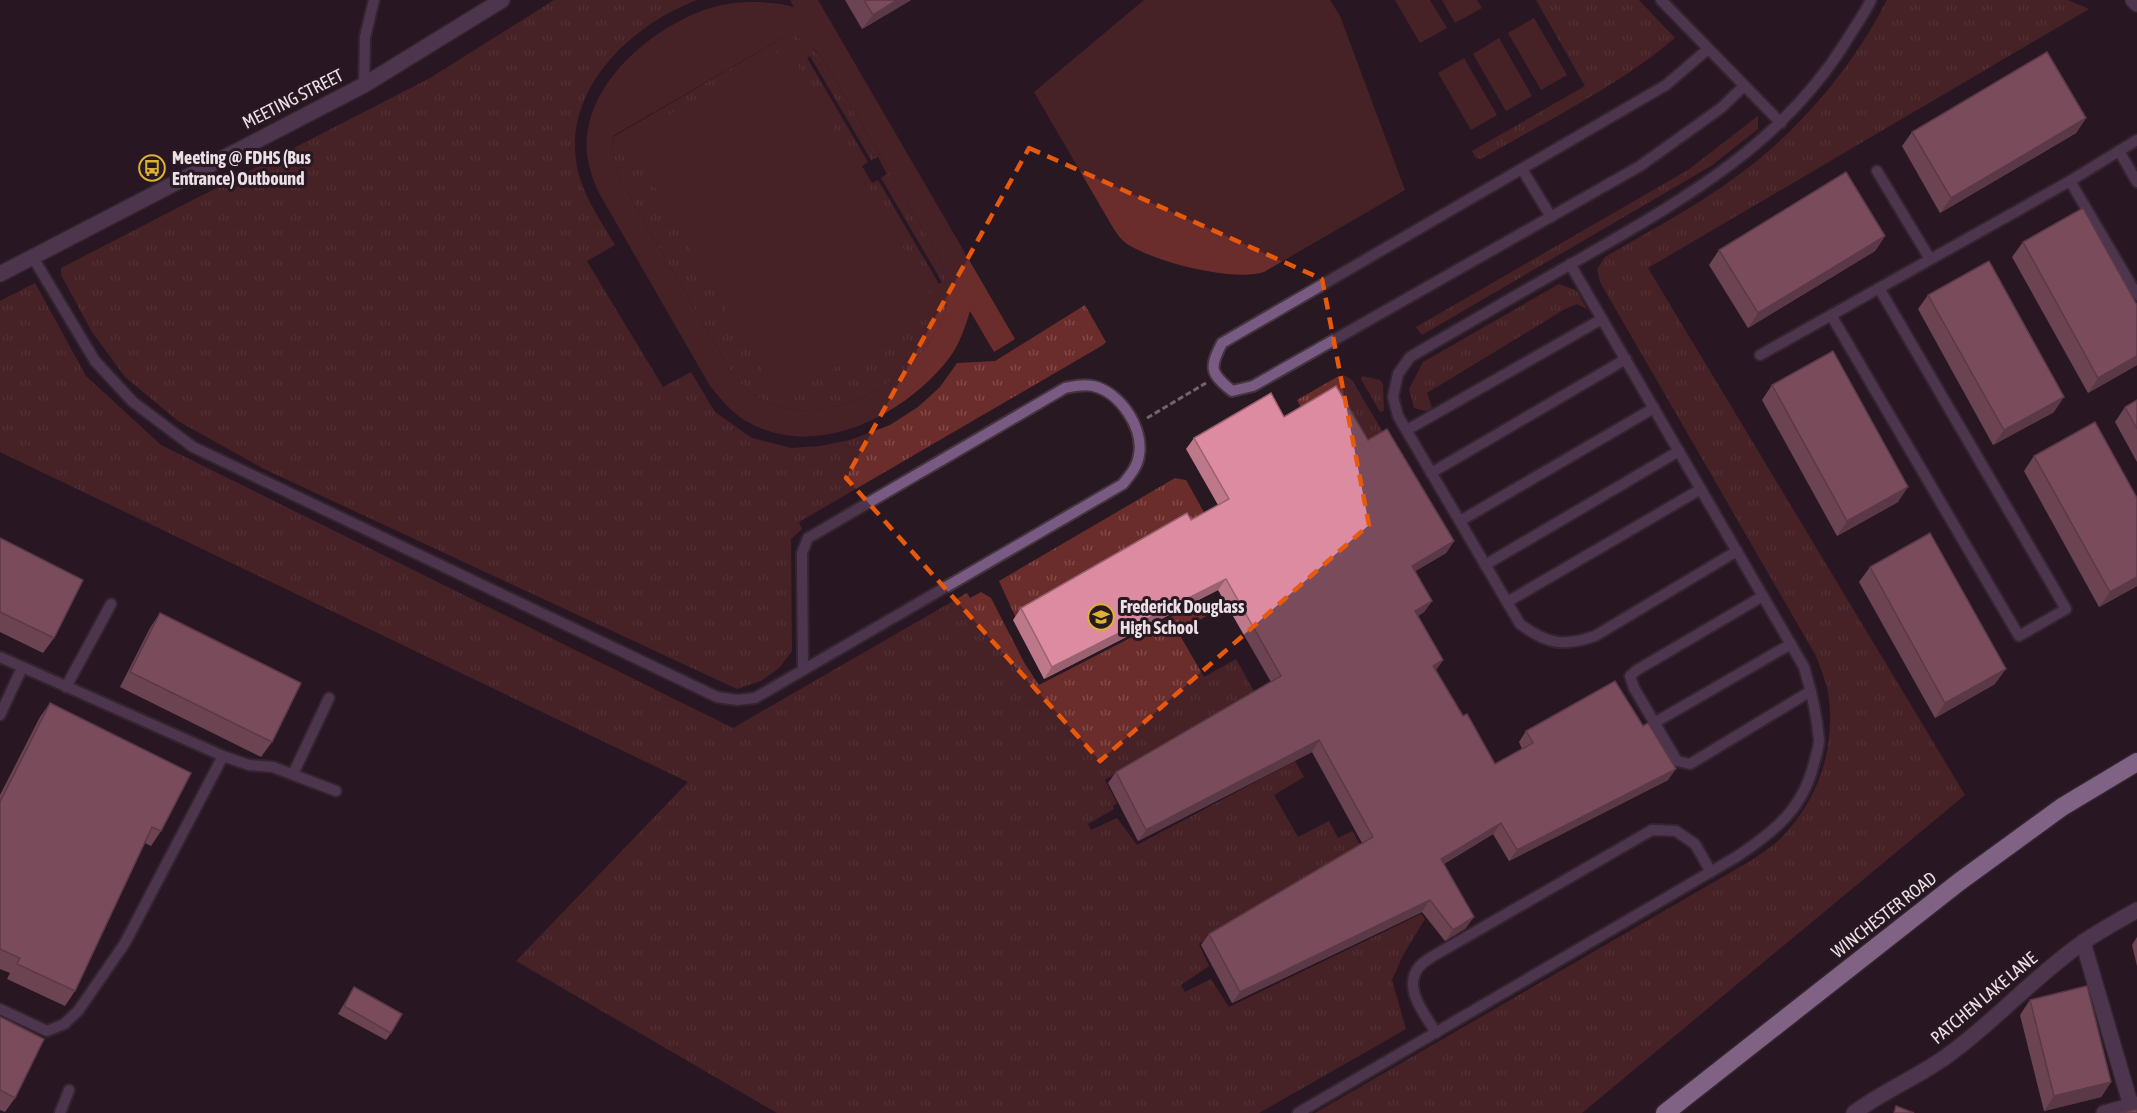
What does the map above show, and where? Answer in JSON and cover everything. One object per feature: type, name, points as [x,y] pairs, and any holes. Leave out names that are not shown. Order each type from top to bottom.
[{"type":"highway","name":"WINCHESTER ROAD","points":[[1665,1113],[1959,882],[2062,807],[2137,762]]},
{"type":"street","name":"MEETING STREET","points":[[0,274],[364,85],[502,0]]},
{"type":"street","points":[[2133,0],[2137,4]]},
{"type":"street","name":"PATCHEN LAKE LANE","points":[[1854,1113],[1873,1099],[1950,1054],[2057,962],[2083,942],[2137,910]]},
{"type":"street","points":[[2083,942],[2134,1105],[2104,1113]]},
{"type":"lane","points":[[364,85],[365,37],[374,0]]},
{"type":"lane","points":[[1661,0],[1781,123]]},
{"type":"lane","points":[[1737,551],[1594,636],[1573,643],[1551,642],[1533,634],[1520,624],[1398,416],[1393,397],[1398,374],[1410,357],[1661,212],[1732,165],[1781,123],[1809,93],[1834,61],[1871,0]]},
{"type":"lane","points":[[1708,49],[1666,85],[1222,343],[1212,362],[1215,377],[1232,391],[1253,386],[1640,166],[1721,108],[1744,86]]},
{"type":"lane","points":[[1760,355],[2137,140]]},
{"type":"lane","points":[[2119,151],[2137,182]]},
{"type":"lane","points":[[1522,169],[1551,217]]},
{"type":"lane","points":[[1877,171],[1930,260]]},
{"type":"lane","points":[[2070,180],[2137,295]]},
{"type":"lane","points":[[32,256],[95,361],[133,402],[193,447],[717,697],[737,700],[756,698],[1123,483],[1132,473],[1139,457],[1140,439],[1135,425],[1120,404],[1105,390],[1083,385],[1065,388],[807,538],[802,553],[803,669]]},
{"type":"lane","points":[[1298,1113],[1711,872],[1769,834],[1795,807],[1810,779],[1819,742],[1811,691],[1804,667],[1570,264]]},
{"type":"lane","points":[[1831,315],[2019,636],[2066,609],[1879,288]]},
{"type":"lane","points":[[1407,430],[1602,319]]},
{"type":"lane","points":[[1431,473],[1626,359]]},
{"type":"lane","points":[[1460,521],[1654,408]]},
{"type":"lane","points":[[1485,565],[1679,452]]},
{"type":"lane","points":[[1507,602],[1701,489]]},
{"type":"lane","points":[[1763,596],[1630,676],[1634,688],[1677,761],[1690,764],[1811,691]]},
{"type":"lane","points":[[66,687],[111,604]]},
{"type":"lane","points":[[1654,723],[1791,644]]},
{"type":"lane","points":[[0,657],[223,756],[249,765],[273,767],[336,791]]},
{"type":"lane","points":[[0,715],[22,668]]},
{"type":"lane","points":[[293,774],[329,698]]},
{"type":"lane","points":[[0,1008],[47,1031],[64,1024],[78,1011],[125,943],[223,756]]},
{"type":"lane","points":[[1436,1033],[1415,997],[1413,980],[1419,967],[1435,955],[1652,830],[1676,831],[1695,844],[1711,872]]},
{"type":"lane","points":[[60,1113],[69,1090]]},
{"type":"path","points":[[1135,425],[1215,377]]},
{"type":"highlighted area","points":[[1029,148],[1322,279],[1369,525],[1100,761],[846,478]]},
{"type":"green space","points":[[554,0],[697,0],[646,27],[604,67],[588,91],[578,118],[575,146],[582,184],[615,245],[587,261],[663,387],[691,372],[715,412],[752,438],[791,448],[820,446],[850,440],[890,425],[918,407],[940,387],[957,363],[995,361],[1085,305],[1106,342],[799,522],[802,529],[791,539],[792,651],[779,668],[761,681],[737,689],[264,469],[178,421],[125,377],[92,332],[61,275],[61,268],[430,78]]},
{"type":"green space","points":[[790,0],[818,0],[1015,339],[994,352],[970,311],[959,341],[950,357],[909,397],[885,414],[858,426],[830,434],[801,436],[773,432],[746,421],[731,409],[710,386],[599,193],[587,154],[588,129],[595,106],[607,85],[622,65],[661,32],[683,19],[726,4],[760,2],[794,7]],"holes":[[[791,33],[816,51],[825,62],[940,258],[947,303],[941,322],[934,334],[903,371],[881,387],[856,400],[830,408],[804,410],[778,406],[754,395],[733,375],[619,178],[612,149],[613,136]]]},
{"type":"green space","points":[[1144,0],[1330,0],[1340,16],[1405,190],[1264,272],[1233,274],[1194,269],[1156,257],[1127,244],[1112,226],[1034,92]]},
{"type":"green space","points":[[1395,0],[1430,0],[1447,28],[1420,43]]},
{"type":"green space","points":[[1442,0],[1477,0],[1482,8],[1455,23]]},
{"type":"green space","points":[[1536,0],[1639,0],[1675,38],[1653,56],[1605,88],[1481,159],[1476,158],[1472,151],[1585,86]]},
{"type":"green space","points":[[1887,0],[2068,0],[2089,9],[1648,268],[1965,795],[1582,1113],[1315,1113],[1752,860],[1778,841],[1803,811],[1812,794],[1826,758],[1830,720],[1827,689],[1816,656],[1600,282],[1597,269],[1605,257],[1705,198],[1737,176],[1782,139],[1841,74]]},
{"type":"green space","points":[[1534,18],[1567,75],[1541,90],[1508,33]]},
{"type":"green space","points":[[791,33],[810,46],[825,62],[940,258],[947,303],[938,329],[903,371],[881,387],[856,400],[830,408],[804,410],[778,406],[754,395],[733,375],[619,178],[612,149],[613,137]],"holes":[[[810,56],[871,160],[878,157],[887,174],[881,178],[942,282],[939,284],[878,180],[872,183],[862,166],[868,162],[807,58]]]},
{"type":"green space","points":[[1499,38],[1532,96],[1506,111],[1473,54]]},
{"type":"green space","points":[[787,47],[938,308],[779,400],[627,139]]},
{"type":"green space","points":[[1464,58],[1497,115],[1471,130],[1438,73]]},
{"type":"green space","points":[[1758,116],[1758,129],[1711,166],[1422,335],[1416,327],[1688,170]]},
{"type":"green space","points":[[35,283],[86,376],[161,445],[733,728],[967,593],[970,598],[981,592],[991,598],[1025,664],[1039,685],[1202,601],[1210,614],[1178,632],[1204,677],[1236,659],[1255,693],[1105,780],[1117,803],[1113,806],[1114,809],[1088,824],[1091,830],[1117,818],[1137,845],[1295,761],[1304,777],[1274,795],[1298,837],[1329,821],[1338,838],[1352,831],[1361,846],[1199,944],[1209,966],[1181,985],[1185,992],[1211,979],[1229,1007],[1421,914],[1425,919],[1403,955],[1392,980],[1406,1029],[1259,1113],[777,1113],[516,961],[688,782],[0,452],[0,301]]},
{"type":"green space","points":[[1559,284],[1577,291],[1587,309],[1577,304],[1565,309],[1427,393],[1432,408],[1426,411],[1414,408],[1409,389],[1423,362]]},
{"type":"green space","points":[[1344,375],[1352,380],[1384,434],[1359,450],[1302,409],[1297,400]]},
{"type":"green space","points":[[1362,376],[1380,380],[1383,384],[1384,411],[1380,412],[1361,379]]},
{"type":"green space","points":[[1175,478],[1186,480],[1205,514],[1016,618],[999,581]]},
{"type":"building","points":[[864,0],[897,0],[873,15]]},
{"type":"building","points":[[2047,52],[2086,118],[1951,198],[1912,132]]},
{"type":"building","points":[[1846,172],[1885,236],[1758,313],[1719,250]]},
{"type":"building","points":[[2083,208],[2137,305],[2137,356],[2098,378],[2023,242]]},
{"type":"building","points":[[1989,261],[2064,397],[2004,430],[1928,295]]},
{"type":"building","points":[[1833,351],[1908,487],[1847,521],[1772,385]]},
{"type":"building","name":"Frederick Douglass High School","points":[[1336,386],[1368,440],[1387,429],[1454,541],[1412,566],[1432,601],[1415,611],[1443,660],[1433,666],[1463,716],[1467,714],[1495,764],[1533,743],[1526,731],[1615,681],[1643,726],[1648,723],[1676,769],[1517,850],[1501,823],[1441,859],[1474,917],[1453,930],[1430,900],[1240,992],[1209,934],[1373,837],[1319,740],[1146,830],[1116,772],[1281,676],[1226,579],[1052,667],[1021,608],[1187,513],[1191,520],[1229,499],[1194,438],[1271,393],[1284,417]]},
{"type":"building","points":[[2137,400],[2137,429],[2125,407]]},
{"type":"building","points":[[2095,422],[2137,498],[2137,577],[2110,592],[2034,456]]},
{"type":"building","points":[[1930,533],[2006,669],[1945,703],[1870,567]]},
{"type":"building","points":[[0,538],[83,580],[54,638],[0,612]]},
{"type":"building","points":[[160,613],[301,683],[272,742],[130,672]]},
{"type":"building","points":[[50,703],[191,773],[161,831],[152,827],[75,991],[17,964],[20,958],[0,949],[0,802]]},
{"type":"building","points":[[2087,986],[2111,1082],[2054,1096],[2030,1000]]},
{"type":"building","points":[[354,987],[402,1014],[391,1033],[344,1006]]},
{"type":"building","points":[[0,1017],[44,1039],[15,1098],[0,1090]]},
{"type":"building","points":[[1896,1106],[1914,1113],[1894,1113]]},
{"type":"building","points":[[2137,1109],[2137,1113],[2120,1113]]},
{"type":"place","name":"Meeting @ FDHS (Bus Entrance) Outbound","points":[[152,168]]},
{"type":"place","name":"Frederick Douglass High School","points":[[1101,617]]}]
